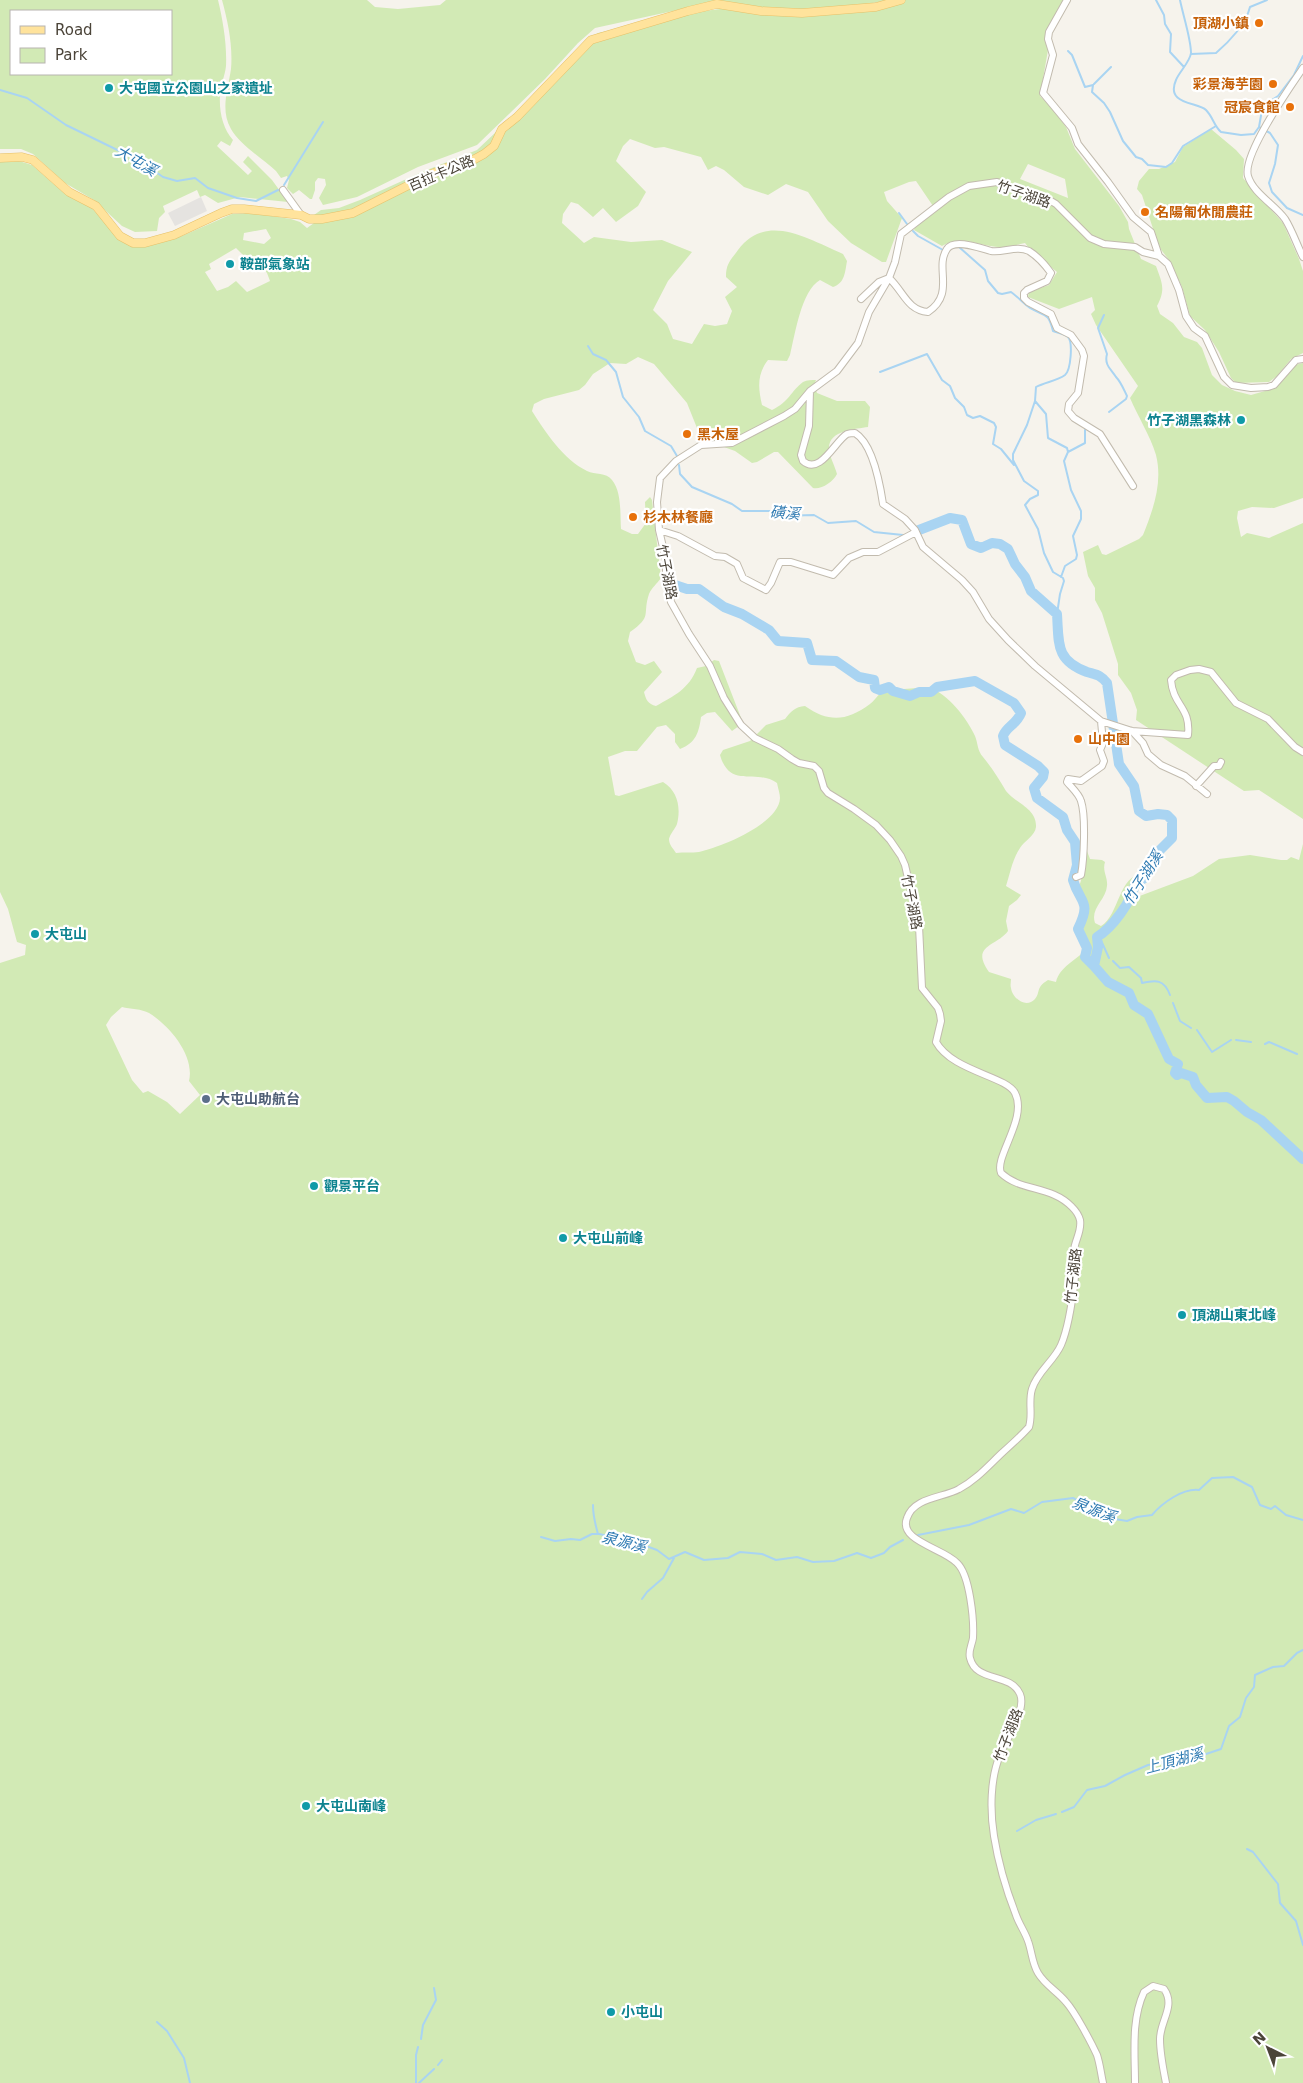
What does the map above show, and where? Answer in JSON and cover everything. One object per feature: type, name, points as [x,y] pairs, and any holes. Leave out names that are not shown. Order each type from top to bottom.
[{"type":"main road","name":"百拉卡公路","points":[[0,158],[22,157],[33,160],[69,192],[96,206],[120,236],[133,243],[145,243],[174,235],[220,212],[232,209],[301,215],[309,219],[353,213],[428,176],[456,164],[473,160],[484,154],[494,146],[502,129],[517,117],[591,40],[717,4],[761,11],[802,13],[834,12],[876,7],[901,0]]},
{"type":"street","points":[[1067,0],[1049,32],[1048,39],[1053,55],[1043,93],[1045,98],[1052,103],[1072,128],[1078,144],[1133,217],[1151,232],[1159,256],[1168,264],[1179,290],[1186,316],[1194,328],[1205,336],[1224,377],[1232,385],[1250,388],[1274,385],[1296,360],[1303,359]]},
{"type":"street","points":[[1303,68],[1264,130],[1250,156],[1247,170],[1248,177],[1258,191],[1286,221],[1303,257]]},
{"type":"street","name":"竹子湖路","points":[[1103,2083],[1097,2055],[1075,2014],[1068,2003],[1042,1980],[1034,1967],[1028,1940],[1015,1913],[997,1853],[993,1825],[993,1784],[1000,1754],[1014,1726],[1020,1707],[1022,1699],[1020,1693],[1007,1680],[986,1675],[974,1667],[969,1653],[973,1634],[965,1577],[959,1565],[948,1554],[915,1540],[910,1535],[906,1526],[906,1518],[918,1504],[958,1490],[977,1477],[1029,1427],[1032,1418],[1030,1397],[1032,1388],[1039,1375],[1055,1355],[1065,1332],[1075,1276],[1074,1248],[1079,1232],[1080,1220],[1072,1207],[1053,1193],[1013,1181],[1001,1173],[999,1165],[1015,1123],[1018,1101],[1016,1094],[1007,1085],[962,1066],[940,1048],[936,1042],[941,1021],[940,1014],[938,1008],[922,988],[919,926],[905,865],[901,856],[876,825],[828,793],[824,788],[819,771],[814,766],[799,763],[778,749],[755,738],[741,725],[724,698],[710,666],[671,602],[666,581],[666,560],[659,530],[658,487],[664,472],[676,461],[700,445],[732,443],[749,435],[795,409],[810,391],[838,371],[858,342],[869,312],[889,278],[895,262],[900,234],[949,197],[969,186],[997,182],[1016,190],[1046,198],[1056,204],[1090,238],[1104,244],[1135,247],[1143,252],[1159,256]]},
{"type":"street","points":[[283,190],[301,215]]},
{"type":"street","points":[[861,299],[879,282],[889,278],[899,287],[912,307],[918,311],[928,312],[934,308],[943,292],[946,249],[951,245],[958,243],[995,252],[1018,249],[1028,251],[1051,273],[1047,281],[1027,290],[1024,293],[1024,298],[1051,314],[1057,328],[1071,335],[1084,356],[1078,393],[1069,404],[1068,411],[1074,418],[1100,434],[1133,486]]},
{"type":"street","points":[[810,391],[809,426],[801,456],[803,461],[809,465],[814,465],[831,452],[847,434],[855,433],[861,436],[868,448],[881,487],[883,504],[905,519],[916,532],[922,547],[962,580],[989,619],[1008,640],[1035,666],[1101,721],[1132,731],[1188,735],[1188,716],[1176,700],[1171,680],[1176,675],[1199,670],[1211,672],[1236,703],[1268,719],[1295,747],[1303,752]]},
{"type":"street","points":[[659,530],[678,536],[714,556],[725,557],[737,564],[743,578],[766,590],[780,562],[791,562],[832,575],[849,558],[863,552],[878,552],[916,532]]},
{"type":"street","points":[[1076,877],[1081,875],[1083,864],[1082,806],[1079,796],[1067,782],[1068,779],[1081,781],[1102,766],[1104,761],[1100,750],[1103,743],[1101,721]]},
{"type":"street","points":[[1132,731],[1143,743],[1148,754],[1161,765],[1185,776],[1207,794]]},
{"type":"street","points":[[1196,786],[1214,766],[1219,766],[1221,762]]},
{"type":"street","points":[[1135,2083],[1133,2058],[1136,2018],[1144,1992],[1153,1986],[1164,1989],[1170,2003],[1160,2037],[1162,2064],[1166,2083]]},
{"type":"green space","points":[[0,0],[218,0],[222,16],[226,58],[220,92],[220,108],[224,125],[233,140],[230,146],[221,141],[217,146],[248,175],[252,171],[243,162],[248,156],[272,180],[288,202],[240,197],[218,203],[205,195],[200,197],[197,190],[163,206],[165,212],[159,218],[157,231],[135,232],[122,226],[94,200],[65,183],[33,154],[21,149],[0,149]]},
{"type":"green space","points":[[222,0],[367,0],[375,7],[398,9],[440,5],[446,0],[891,0],[835,9],[794,10],[731,4],[682,9],[595,28],[477,145],[418,167],[357,197],[323,205],[319,198],[326,185],[325,179],[318,178],[315,182],[312,199],[299,190],[293,194],[287,188],[289,180],[287,176],[281,178],[276,171],[240,140],[231,129],[225,107],[231,69],[231,43]]},
{"type":"green space","points":[[906,0],[1065,0],[1045,36],[1048,50],[1040,96],[1066,127],[1075,149],[1119,206],[1128,222],[1141,259],[1156,266],[1162,286],[1157,306],[1160,314],[1173,323],[1184,337],[1197,342],[1202,348],[1212,375],[1222,385],[1235,391],[1251,395],[1276,388],[1295,365],[1303,363],[1303,498],[1274,508],[1252,507],[1238,511],[1237,518],[1241,537],[1247,533],[1269,538],[1303,523],[1303,819],[1259,790],[1244,791],[1136,720],[1137,710],[1131,693],[1118,675],[1118,664],[1102,613],[1095,600],[1095,588],[1088,576],[1083,552],[1098,545],[1102,554],[1106,555],[1139,539],[1143,535],[1150,516],[1158,486],[1158,465],[1151,440],[1130,398],[1138,386],[1096,325],[1091,314],[1095,310],[1092,297],[1059,309],[1028,297],[1029,292],[1049,285],[1057,272],[1032,252],[1025,243],[997,247],[958,241],[942,246],[914,230],[916,225],[931,215],[933,206],[916,181],[884,192],[887,201],[902,218],[886,262],[882,262],[851,243],[828,221],[808,192],[786,184],[768,195],[744,187],[724,170],[716,166],[708,170],[701,157],[664,147],[655,148],[630,139],[623,146],[616,161],[646,192],[638,206],[616,222],[603,208],[593,217],[578,204],[571,202],[563,214],[562,223],[584,243],[594,237],[631,242],[662,240],[692,252],[668,281],[653,310],[667,324],[673,339],[692,344],[704,324],[715,326],[727,324],[732,311],[725,297],[737,287],[726,277],[727,269],[738,250],[749,239],[761,232],[788,232],[843,254],[847,261],[842,280],[833,287],[820,280],[813,286],[803,303],[787,361],[768,360],[764,365],[759,381],[762,405],[772,410],[782,404],[799,385],[808,380],[816,380],[814,385],[817,393],[837,401],[865,401],[870,407],[868,427],[838,434],[830,442],[829,451],[837,474],[826,485],[820,488],[813,488],[778,452],[774,452],[752,463],[735,451],[715,446],[701,438],[687,403],[654,364],[638,357],[626,364],[610,363],[593,374],[579,390],[544,399],[534,404],[532,411],[549,436],[570,460],[587,471],[610,477],[619,497],[621,529],[632,534],[638,534],[646,523],[645,502],[650,497],[652,500],[661,578],[649,594],[646,615],[642,622],[630,632],[628,641],[636,662],[645,665],[654,661],[662,672],[644,692],[648,701],[656,706],[685,687],[697,668],[706,666],[714,660],[719,661],[743,723],[732,731],[715,712],[707,713],[701,717],[696,736],[685,747],[680,749],[675,742],[675,734],[666,725],[657,727],[637,751],[625,751],[608,757],[615,795],[619,796],[663,782],[672,790],[677,800],[679,812],[677,824],[669,839],[670,845],[676,853],[699,852],[734,840],[760,825],[777,808],[780,798],[777,783],[761,777],[737,775],[730,772],[724,766],[720,755],[723,750],[750,741],[766,725],[785,719],[798,707],[805,706],[830,717],[846,717],[862,710],[881,693],[926,688],[943,695],[962,715],[975,736],[981,754],[1006,791],[1029,810],[1035,820],[1035,830],[1017,853],[1006,886],[1021,895],[1009,906],[1006,921],[1008,931],[987,947],[983,951],[982,956],[989,972],[1011,979],[1012,992],[1017,999],[1024,1003],[1035,999],[1041,985],[1048,980],[1056,982],[1061,972],[1086,949],[1077,929],[1083,908],[1076,892],[1082,876],[1077,854],[1078,842],[1084,843],[1090,859],[1105,862],[1107,886],[1104,896],[1096,908],[1094,918],[1095,923],[1101,926],[1113,912],[1126,885],[1132,878],[1140,874],[1150,875],[1151,877],[1135,893],[1137,897],[1193,876],[1219,859],[1250,855],[1281,860],[1287,860],[1291,857],[1299,860],[1303,844],[1303,2083],[0,2083],[0,963],[25,955],[26,945],[17,942],[8,909],[0,892],[0,162],[19,161],[32,165],[64,193],[90,206],[123,242],[162,241],[182,236],[232,214],[252,213],[291,219],[300,222],[307,228],[314,223],[314,215],[321,210],[339,208],[360,200],[477,150],[598,33],[688,13],[728,8],[768,13],[890,5]],"holes":[[[1028,164],[1065,179],[1068,198],[1020,179]],[[266,229],[271,238],[264,244],[243,240],[244,233]],[[236,248],[251,263],[259,263],[267,273],[270,281],[247,292],[236,281],[228,287],[217,291],[205,272],[211,269],[209,264]],[[122,1007],[149,1013],[165,1026],[179,1042],[188,1062],[190,1071],[189,1081],[200,1095],[180,1114],[167,1102],[148,1091],[143,1093],[132,1080],[106,1025],[111,1017]]]},
{"type":"green space","points":[[1211,129],[1244,159],[1243,178],[1283,223],[1303,271],[1303,353],[1291,359],[1277,376],[1269,382],[1236,383],[1231,378],[1219,352],[1205,330],[1190,316],[1182,287],[1169,260],[1159,247],[1142,195],[1137,189],[1139,181],[1149,169],[1159,169],[1175,162],[1183,147]]},
{"type":"shaded area","points":[[201,197],[207,211],[175,226],[168,213]]},
{"type":"waterway","points":[[1156,0],[1171,34],[1170,52],[1184,67]]},
{"type":"waterway","points":[[1180,0],[1191,53],[1189,60],[1176,80],[1175,94],[1184,101],[1206,110],[1221,132],[1241,135],[1254,134],[1259,127]]},
{"type":"waterway","points":[[1191,54],[1216,53],[1241,26],[1250,7],[1267,0]]},
{"type":"waterway","points":[[1068,51],[1072,55],[1085,87],[1093,85],[1092,92],[1104,103],[1110,112],[1123,141],[1136,157],[1142,159],[1148,165],[1166,167],[1172,163],[1183,146],[1216,126]]},
{"type":"waterway","points":[[1303,56],[1294,75],[1278,96],[1267,103],[1262,110],[1259,127],[1270,133],[1278,145],[1269,183],[1272,192],[1287,208],[1303,215]]},
{"type":"waterway","points":[[1094,84],[1111,67]]},
{"type":"waterway","name":"大屯溪","points":[[0,90],[27,98],[66,125],[140,161],[163,177],[177,181],[195,178],[208,188],[237,198],[256,201],[278,190]]},
{"type":"waterway","name":"大屯溪","points":[[284,185],[323,122]]},
{"type":"waterway","points":[[899,213],[907,224]]},
{"type":"waterway","points":[[913,231],[918,236],[943,250]]},
{"type":"waterway","points":[[959,247],[985,270],[988,281],[998,293],[1011,292],[1030,308],[1045,315],[1053,331],[1065,335],[1070,340],[1071,356],[1069,368],[1065,375],[1036,387],[1035,401],[1027,425],[1013,454],[1013,460],[1024,481],[1038,491],[1038,495],[1030,499],[1025,505],[1038,529],[1044,553],[1053,572],[1063,578],[1064,581],[1057,614]]},
{"type":"waterway","points":[[1104,315],[1098,328],[1107,354],[1107,364],[1127,396],[1126,399],[1109,412]]},
{"type":"waterway","name":"磺溪","points":[[588,346],[593,354],[606,360],[616,372],[623,397],[639,417],[645,431],[671,446],[677,456]]},
{"type":"waterway","points":[[880,372],[927,354],[942,380],[950,386],[955,398],[964,407],[967,415],[973,418],[980,416],[994,423],[996,427],[993,444],[1001,449],[1014,465]]},
{"type":"waterway","points":[[1035,401],[1046,414],[1048,438],[1067,448],[1068,452]]},
{"type":"waterway","points":[[1061,577],[1065,566],[1076,559],[1077,555],[1073,536],[1081,519],[1081,511],[1071,490],[1064,461],[1068,452],[1085,443],[1085,430]]},
{"type":"waterway","name":"磺溪","points":[[679,465],[680,474],[692,487],[732,504],[742,511],[773,511],[778,516],[814,515],[828,523],[856,521],[874,532],[903,535]]},
{"type":"waterway","name":"竹子湖溪","points":[[919,530],[950,518],[962,520],[971,544],[981,548],[992,543],[1000,544],[1008,549],[1031,591],[1057,614],[1059,642],[1064,656],[1069,662],[1103,678],[1107,683],[1119,764],[1134,786],[1139,811],[1146,816],[1167,815],[1172,820],[1172,838],[1156,854],[1146,877],[1135,884],[1130,898],[1120,914],[1097,937],[1098,947],[1094,966],[1108,982],[1129,993],[1134,1005],[1148,1014],[1169,1059],[1178,1064],[1175,1073],[1177,1075],[1181,1073],[1193,1077],[1196,1085],[1207,1098],[1227,1097],[1234,1101],[1247,1112],[1261,1120],[1303,1159]]},
{"type":"waterway","points":[[672,584],[687,589],[699,589],[724,607],[742,614],[769,630],[778,641],[807,643],[812,660],[836,661],[859,677],[874,680],[875,688],[880,690],[889,687],[893,691],[910,696],[919,692],[931,692],[937,687],[975,681],[1014,703],[1021,713],[1003,736],[1005,745],[1038,766],[1044,772],[1043,777],[1034,788],[1037,798],[1063,817],[1067,830],[1075,842],[1077,865],[1073,880],[1084,907],[1078,929],[1087,948],[1085,957],[1094,966]]},
{"type":"waterway","points":[[1099,936],[1109,958]]},
{"type":"waterway","points":[[1113,961],[1120,968],[1129,967],[1141,978],[1142,983],[1151,981],[1162,983],[1170,995]]},
{"type":"waterway","points":[[1173,1003],[1180,1021],[1191,1028]]},
{"type":"waterway","points":[[1197,1030],[1212,1052],[1231,1040]]},
{"type":"waterway","points":[[1236,1040],[1251,1042]]},
{"type":"waterway","points":[[1265,1044],[1269,1042],[1297,1054]]},
{"type":"waterway","name":"泉源溪","points":[[918,1535],[969,1525],[1011,1509],[1024,1513],[1042,1502],[1073,1498],[1115,1519],[1127,1521],[1137,1517],[1152,1515],[1173,1497],[1186,1491],[1199,1490],[1212,1478],[1233,1477],[1252,1487],[1260,1505],[1271,1509],[1275,1506],[1286,1515],[1303,1520]]},
{"type":"waterway","points":[[593,1505],[598,1534]]},
{"type":"waterway","name":"泉源溪","points":[[541,1537],[555,1541],[580,1540],[592,1534],[599,1534],[609,1536],[637,1548],[646,1546],[657,1550],[669,1559],[685,1552],[704,1560],[728,1558],[740,1552],[762,1554],[776,1560],[797,1557],[813,1562],[834,1561],[857,1553],[871,1558],[884,1553],[890,1547],[903,1540]]},
{"type":"waterway","points":[[642,1599],[663,1578],[674,1558]]},
{"type":"waterway","name":"上頂湖溪","points":[[1062,1812],[1074,1807],[1087,1790],[1105,1786],[1148,1765],[1179,1760],[1189,1756],[1200,1756],[1221,1749],[1229,1726],[1240,1717],[1246,1698],[1254,1687],[1255,1675],[1273,1667],[1284,1666],[1297,1653],[1303,1650]]},
{"type":"waterway","name":"上頂湖溪","points":[[1017,1831],[1036,1820],[1056,1814]]},
{"type":"waterway","points":[[1247,1849],[1253,1852],[1278,1884],[1280,1903],[1296,1921],[1303,1945]]},
{"type":"waterway","points":[[421,2039],[423,2025],[436,2000],[434,1988]]},
{"type":"waterway","points":[[157,2022],[167,2031],[184,2058],[190,2083]]},
{"type":"waterway","points":[[416,2083],[416,2055],[418,2047]]},
{"type":"waterway","points":[[438,2065],[442,2060]]},
{"type":"waterway","points":[[419,2083],[434,2069]]},
{"type":"place","name":"頂湖小鎮","points":[[1259,23]]},
{"type":"place","name":"彩景海芋園","points":[[1273,84]]},
{"type":"place","name":"大屯國立公園山之家遺址","points":[[109,88]]},
{"type":"place","name":"冠宸食館","points":[[1290,107]]},
{"type":"place","name":"名陽匍休閒農莊","points":[[1145,212]]},
{"type":"place","name":"鞍部氣象站","points":[[230,264]]},
{"type":"place","name":"竹子湖黑森林","points":[[1241,420]]},
{"type":"place","name":"黑木屋","points":[[687,434]]},
{"type":"place","name":"杉木林餐廳","points":[[633,517]]},
{"type":"place","name":"山中園","points":[[1078,739]]},
{"type":"place","name":"大屯山","points":[[35,934]]},
{"type":"place","name":"大屯山助航台","points":[[206,1099]]},
{"type":"place","name":"觀景平台","points":[[314,1186]]},
{"type":"place","name":"大屯山前峰","points":[[563,1238]]},
{"type":"place","name":"頂湖山東北峰","points":[[1182,1315]]},
{"type":"place","name":"大屯山南峰","points":[[306,1806]]},
{"type":"place","name":"小屯山","points":[[611,2012]]}]
